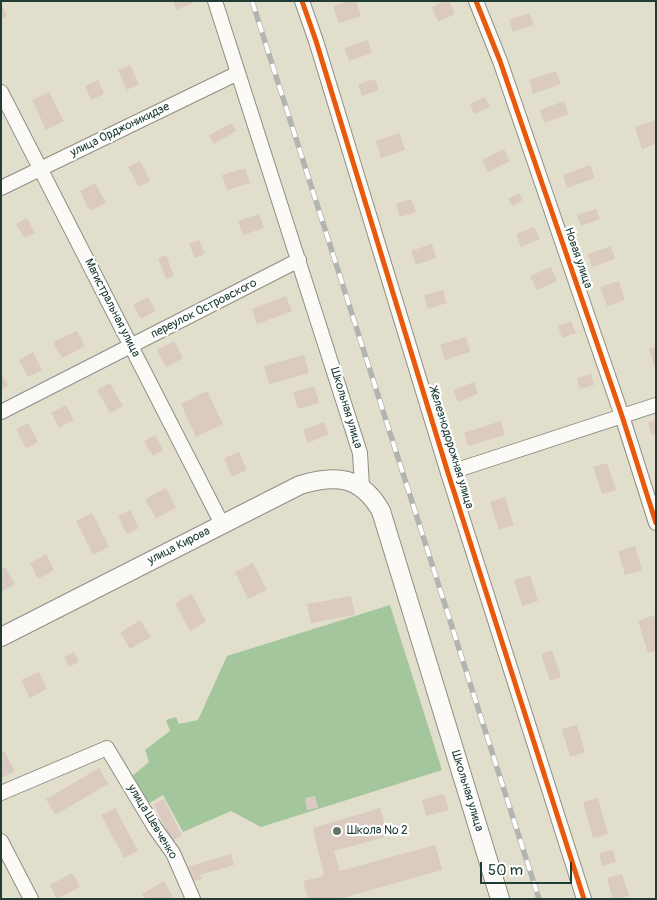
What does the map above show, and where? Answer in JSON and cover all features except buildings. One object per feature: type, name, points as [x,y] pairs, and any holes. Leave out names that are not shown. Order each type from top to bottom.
[{"type":"main road","name":"улица Кирова","points":[[1,637],[300,486],[319,479],[333,478],[348,481],[362,487]]},
{"type":"main road","name":"Школьная улица","points":[[362,487],[374,499],[380,511],[500,899]]},
{"type":"street","name":"Школьная улица","points":[[215,1],[360,453],[362,487]]},
{"type":"street","name":"Железнодорожная улица","points":[[302,1],[316,41],[448,473],[584,899]]},
{"type":"street","name":"Новая улица","points":[[476,1],[500,61],[622,416],[656,523]]},
{"type":"street","name":"улица Орджоникидзе","points":[[1,188],[238,73]]},
{"type":"street","name":"Магистральная улица","points":[[1,92],[222,524]]},
{"type":"street","name":"переулок Островского","points":[[1,412],[299,260]]},
{"type":"street","points":[[448,473],[656,405]]},
{"type":"street","name":"улица Шевченко","points":[[1,793],[107,748],[155,828],[173,853],[193,899]]},
{"type":"street","points":[[1,841],[31,899]]},
{"type":"green space","points":[[390,605],[442,770],[261,827],[231,811],[183,832],[163,795],[146,805],[131,777],[149,762],[145,750],[170,731],[166,720],[176,717],[179,724],[198,720],[227,656]]},
{"type":"railway","points":[[252,1],[539,899]]},
{"type":"cycle path","points":[[302,1],[316,41],[448,473],[584,899]]},
{"type":"cycle path","points":[[476,1],[500,61],[622,416],[656,523]]},
{"type":"place","name":"Школа № 2","points":[[337,831]]}]
